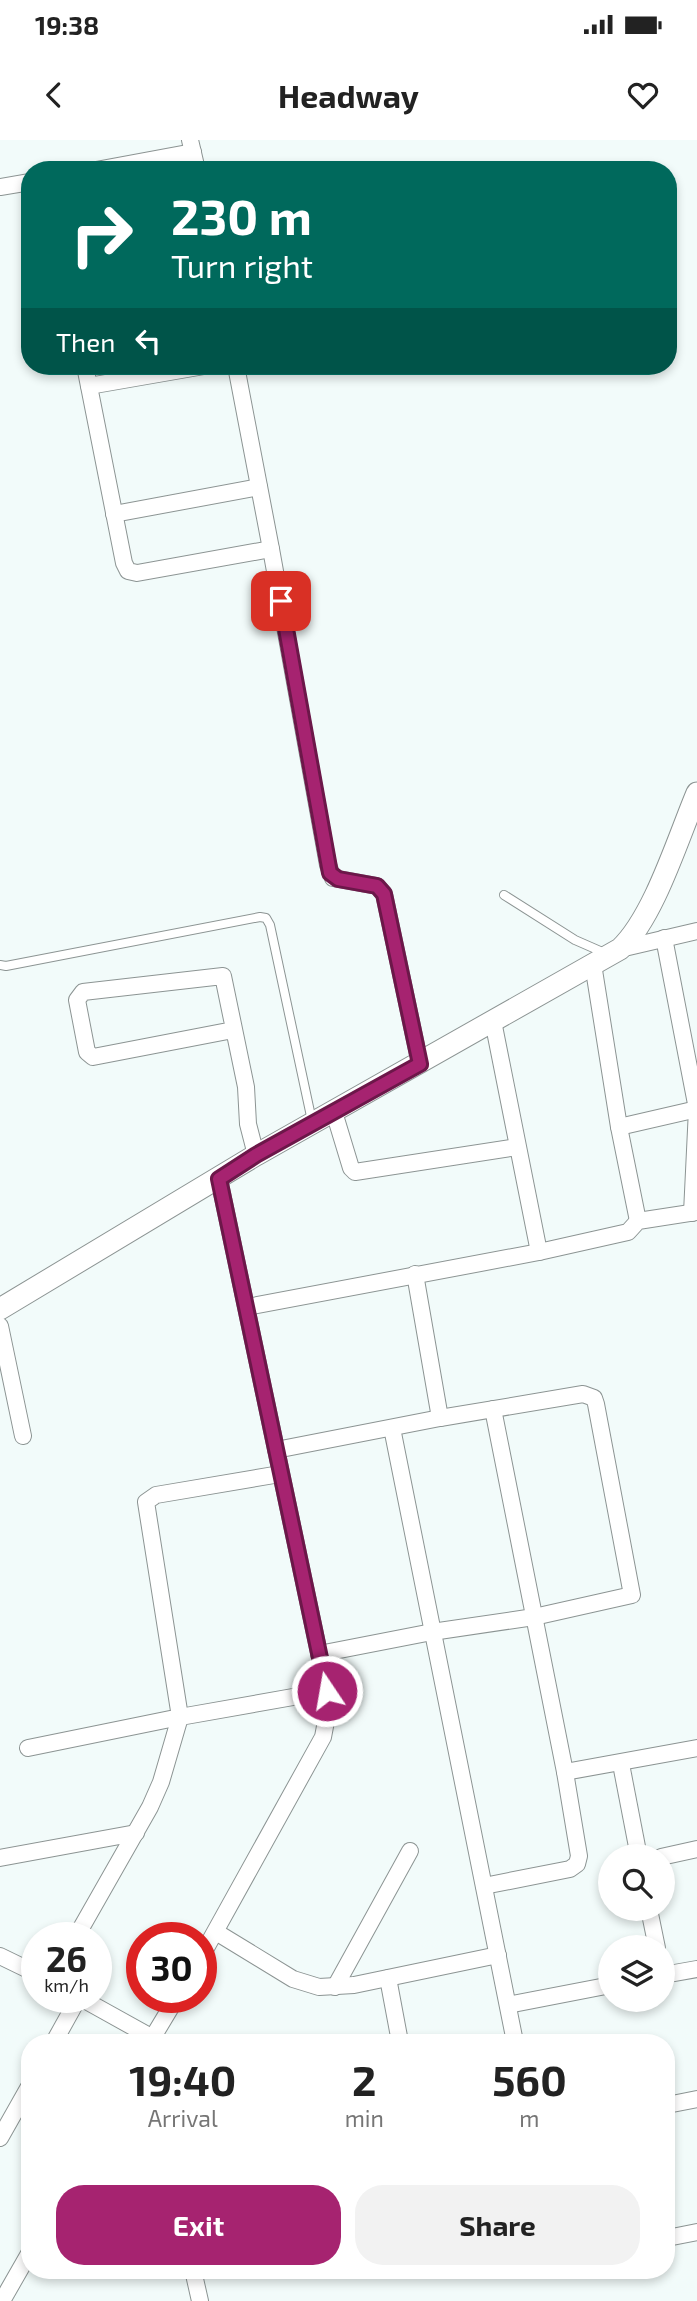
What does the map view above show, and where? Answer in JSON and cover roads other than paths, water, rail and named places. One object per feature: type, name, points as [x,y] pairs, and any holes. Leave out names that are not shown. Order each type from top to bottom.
[{"type":"street","points":[[132,161],[192,146]]},
{"type":"street","points":[[0,187],[21,184]]},
{"type":"street","points":[[87,375],[124,563],[128,571],[271,549]]},
{"type":"street","points":[[89,386],[152,375]]},
{"type":"street","points":[[238,375],[328,865],[333,878],[377,886],[384,894],[420,1064]]},
{"type":"street","points":[[114,514],[259,487]]},
{"type":"street","points":[[0,1309],[256,1155],[608,956],[630,940],[646,914],[697,793]]},
{"type":"street","points":[[608,956],[697,931]]},
{"type":"street","points":[[247,1307],[538,1252],[628,1232],[638,1221],[694,1212],[697,1109],[664,939]]},
{"type":"street","points":[[608,956],[619,1127],[638,1221]]},
{"type":"street","points":[[233,1030],[93,1057],[87,1052],[77,1000],[83,992],[222,976],[246,1087],[248,1124],[256,1155]]},
{"type":"street","points":[[493,1021],[538,1252]]},
{"type":"street","points":[[619,1127],[697,1109]]},
{"type":"street","points":[[334,1112],[351,1168],[355,1172],[517,1147]]},
{"type":"street","points":[[217,1930],[323,1737],[327,1716],[327,1691],[219,1179]]},
{"type":"street","points":[[415,1274],[440,1418]]},
{"type":"street","points":[[0,1326],[23,1436]]},
{"type":"street","points":[[276,1450],[583,1394],[594,1398],[596,1404],[632,1595],[534,1617],[432,1632],[319,1654]]},
{"type":"street","points":[[484,1886],[570,1869],[577,1864],[578,1847],[493,1409]]},
{"type":"street","points":[[392,1428],[513,2034]]},
{"type":"street","points":[[85,1922],[162,1782],[180,1717],[146,1502],[156,1495],[280,1474]]},
{"type":"street","points":[[28,1748],[327,1691]]},
{"type":"street","points":[[565,1772],[621,1764],[697,1748]]},
{"type":"street","points":[[621,1764],[636,1844]]},
{"type":"street","points":[[0,1858],[136,1833]]},
{"type":"street","points":[[675,1854],[697,1849]]},
{"type":"street","points":[[335,1987],[410,1850]]},
{"type":"street","points":[[217,1933],[293,1979],[319,1987],[388,1978],[498,1955]]},
{"type":"street","points":[[0,1956],[21,1966]]},
{"type":"street","points":[[675,1973],[697,1969]]},
{"type":"street","points":[[388,1978],[399,2034]]},
{"type":"street","points":[[508,2005],[598,1988]]},
{"type":"street","points":[[58,2034],[70,2013]]},
{"type":"street","points":[[106,2013],[142,2034]]},
{"type":"street","points":[[158,2034],[169,2013]]},
{"type":"street","points":[[675,2103],[697,2099]]},
{"type":"street","points":[[0,2138],[21,2101]]},
{"type":"street","points":[[675,2236],[697,2232]]},
{"type":"street","points":[[2,2301],[21,2268]]},
{"type":"street","points":[[195,2279],[200,2301]]},
{"type":"lane","points":[[504,895],[575,940],[608,956]]},
{"type":"lane","points":[[0,965],[246,919],[266,918],[270,925],[313,1124]]}]
